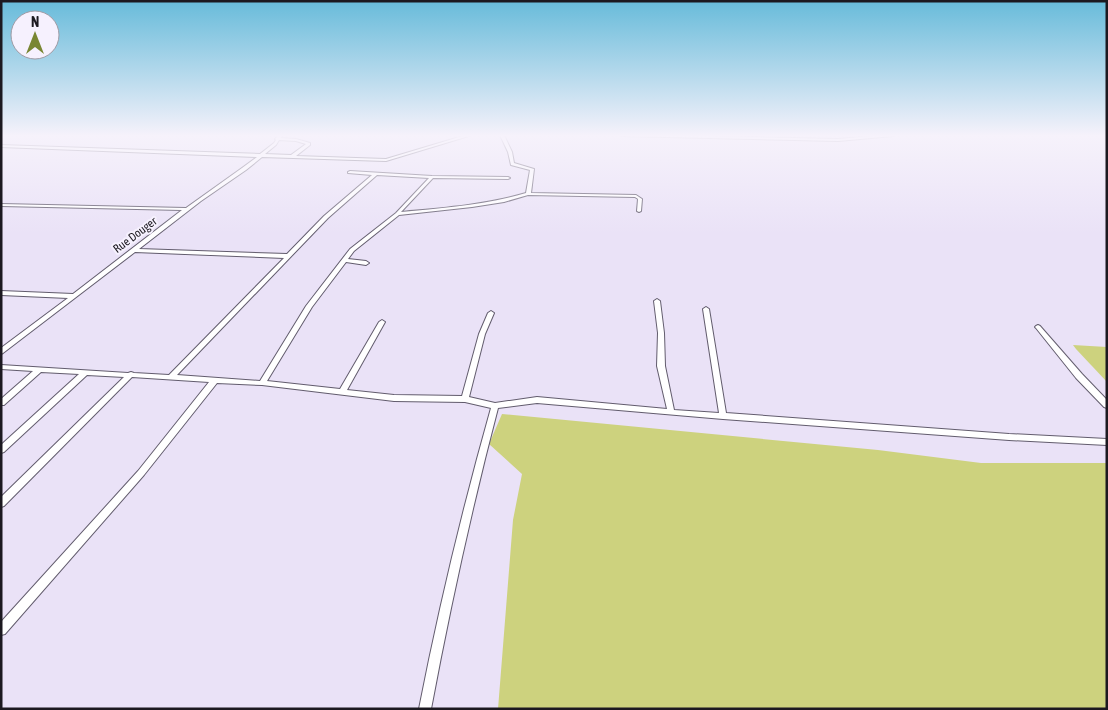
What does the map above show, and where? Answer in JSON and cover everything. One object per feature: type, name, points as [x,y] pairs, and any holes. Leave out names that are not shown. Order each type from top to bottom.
[{"type":"street","name":"Rue Douger","points":[[1,352],[243,168]]},
{"type":"street","points":[[528,194],[532,169],[529,168]]},
{"type":"street","points":[[350,172],[432,177],[508,178]]},
{"type":"street","points":[[172,376],[326,217],[377,173]]},
{"type":"street","points":[[262,383],[309,306],[345,260],[360,242],[398,214],[432,177]]},
{"type":"street","points":[[398,214],[488,204],[528,194],[636,196],[640,199],[639,211]]},
{"type":"street","points":[[1,205],[187,209]]},
{"type":"street","points":[[133,250],[287,256]]},
{"type":"street","points":[[345,260],[366,263]]},
{"type":"street","points":[[1,293],[73,296]]},
{"type":"street","points":[[657,301],[661,366],[671,412]]},
{"type":"street","points":[[706,309],[723,416]]},
{"type":"street","points":[[465,399],[482,334],[491,313]]},
{"type":"street","points":[[342,392],[382,322]]},
{"type":"street","points":[[1038,326],[1079,376],[1107,405]]},
{"type":"street","points":[[1,367],[262,383],[394,398],[465,399],[495,406],[537,400],[723,416],[1009,437],[1107,442]]},
{"type":"street","points":[[1,403],[40,369]]},
{"type":"street","points":[[1,450],[86,372]]},
{"type":"street","points":[[1,503],[131,374]]},
{"type":"street","points":[[1,630],[141,473],[215,380]]},
{"type":"street","points":[[425,709],[447,596],[479,461],[495,406]]},
{"type":"green space","points":[[1073,345],[1107,347],[1107,382],[1076,349]]},
{"type":"green space","points":[[502,414],[878,450],[981,463],[1107,463],[1107,709],[498,709],[513,520],[522,474],[489,444]]}]
